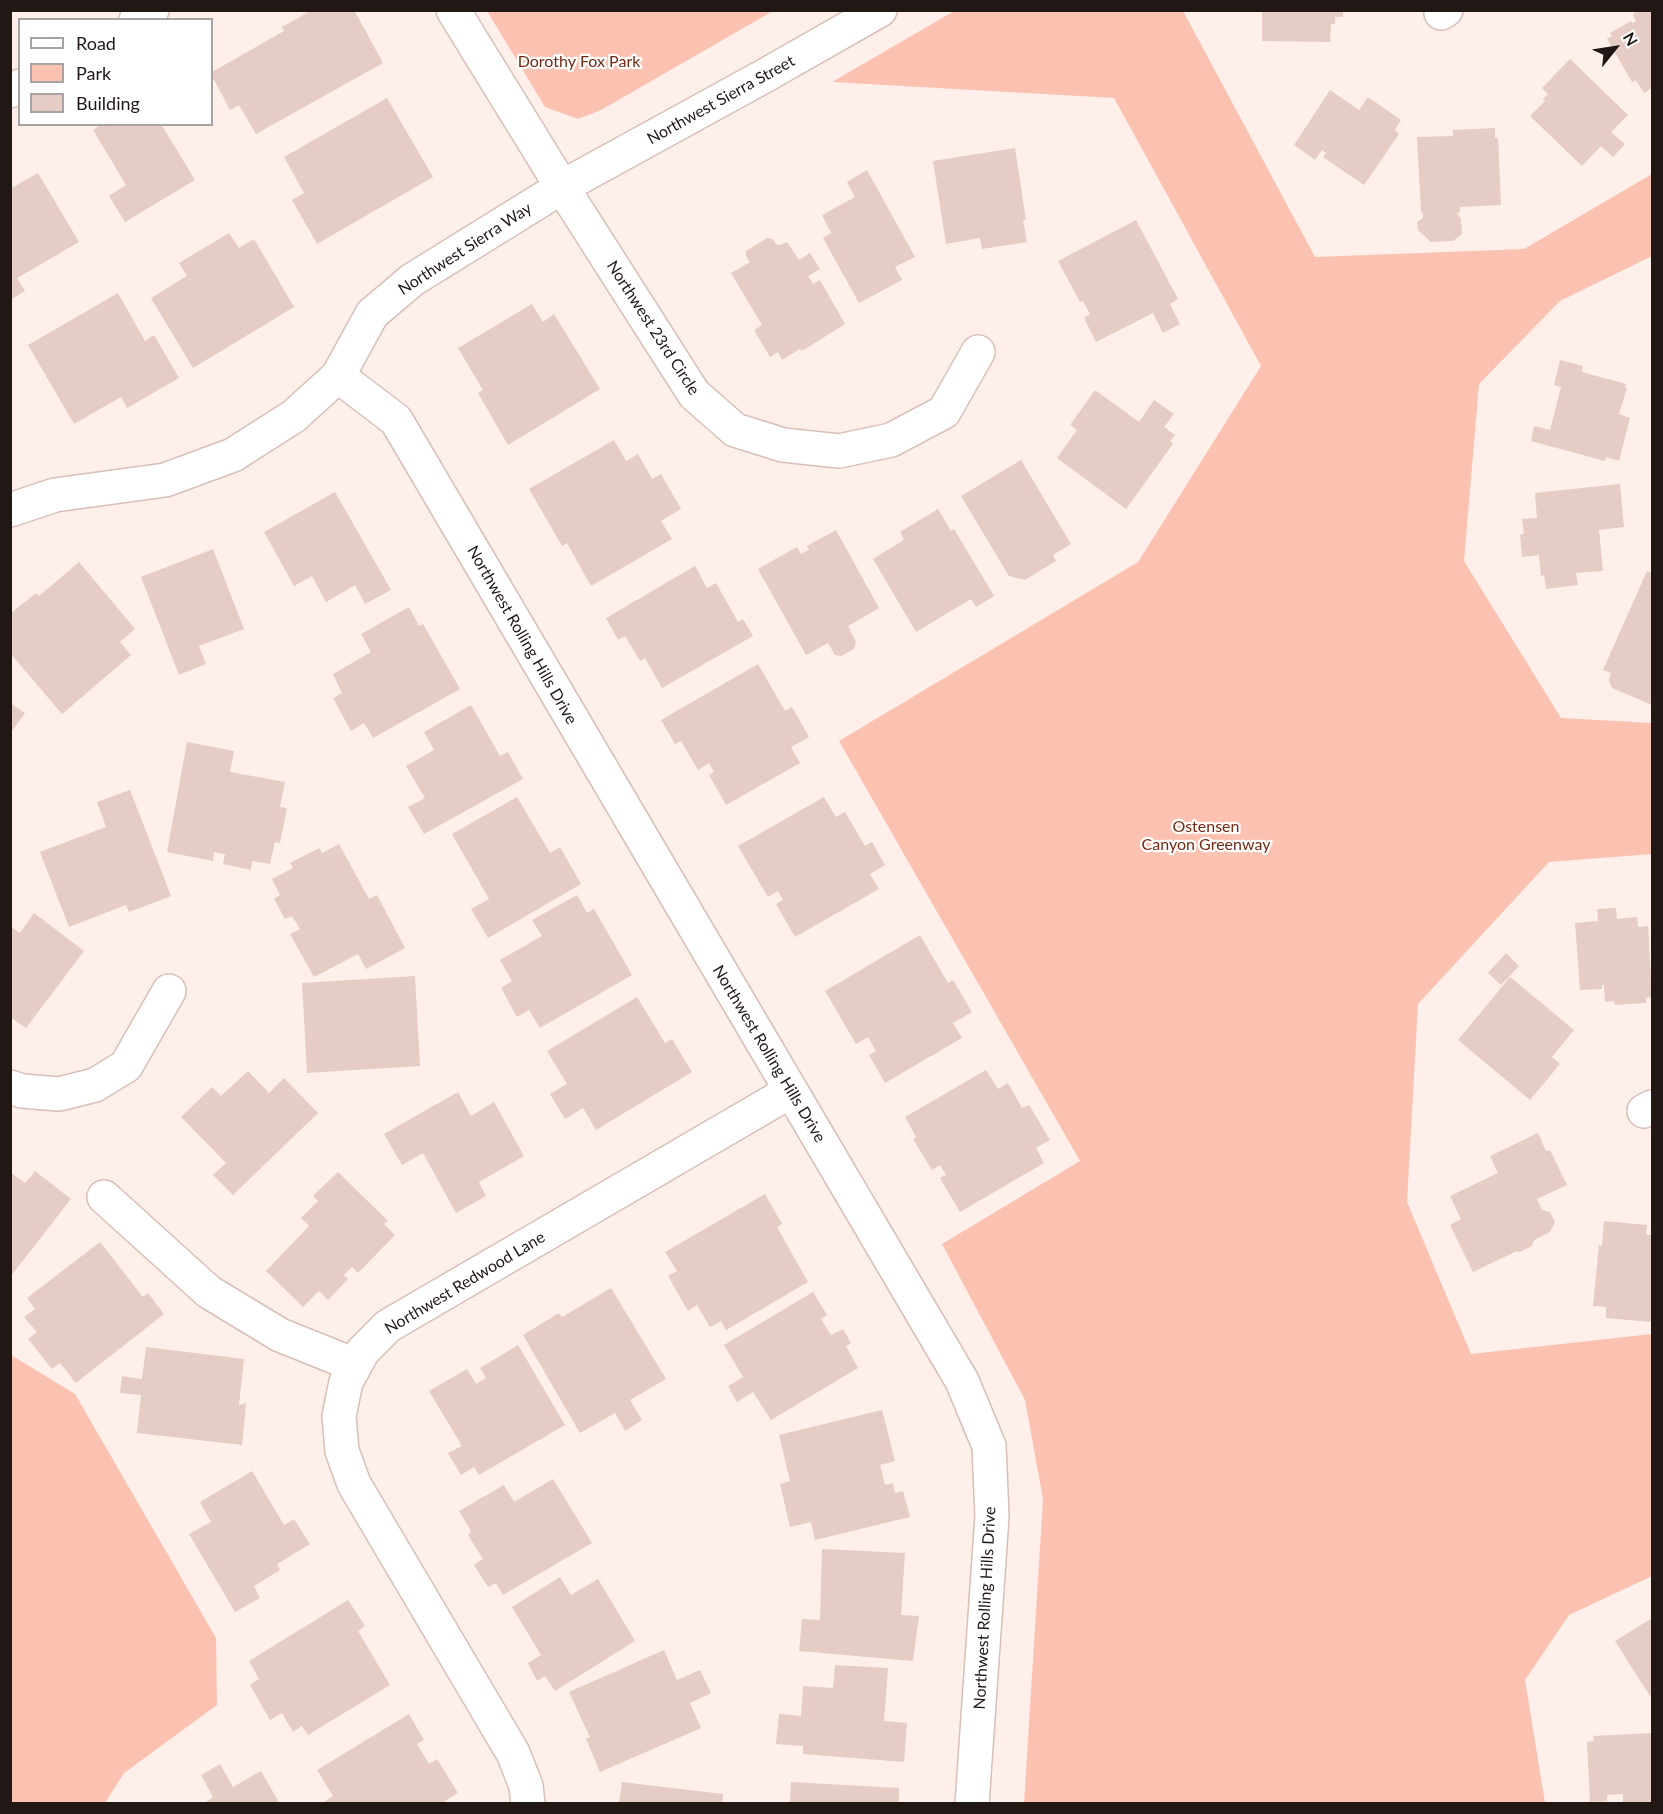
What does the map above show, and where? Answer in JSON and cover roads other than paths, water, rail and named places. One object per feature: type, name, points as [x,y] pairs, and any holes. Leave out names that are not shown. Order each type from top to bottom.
[{"type":"street","points":[[139,18],[152,10]]},
{"type":"street","name":"Northwest 23rd Circle","points":[[453,10],[694,394],[735,430],[783,445],[839,451],[891,440],[944,412],[978,352]]},
{"type":"street","name":"Northwest Sierra Street","points":[[562,187],[880,10]]},
{"type":"street","name":"Northwest Sierra Way","points":[[15,500],[165,480],[233,455],[294,416],[338,376],[372,314],[412,280],[562,187]]},
{"type":"street","name":"Northwest Rolling Hills Drive","points":[[338,376],[396,420],[962,1381],[989,1446],[992,1516],[972,1803]]},
{"type":"street","points":[[10,1087],[22,1091],[59,1094],[95,1085],[126,1066],[168,991]]},
{"type":"street","name":"Northwest Redwood Lane","points":[[528,1803],[526,1786],[513,1753],[354,1484],[342,1451],[339,1416],[346,1382],[363,1351],[388,1326],[791,1091]]},
{"type":"street","points":[[104,1197],[209,1292],[280,1335],[356,1365]]},
{"type":"park label","name":"Dorothy Fox Park","points":[[579,62]]},
{"type":"park label","name":"Ostensen Canyon Greenway","points":[[1206,836]]}]
